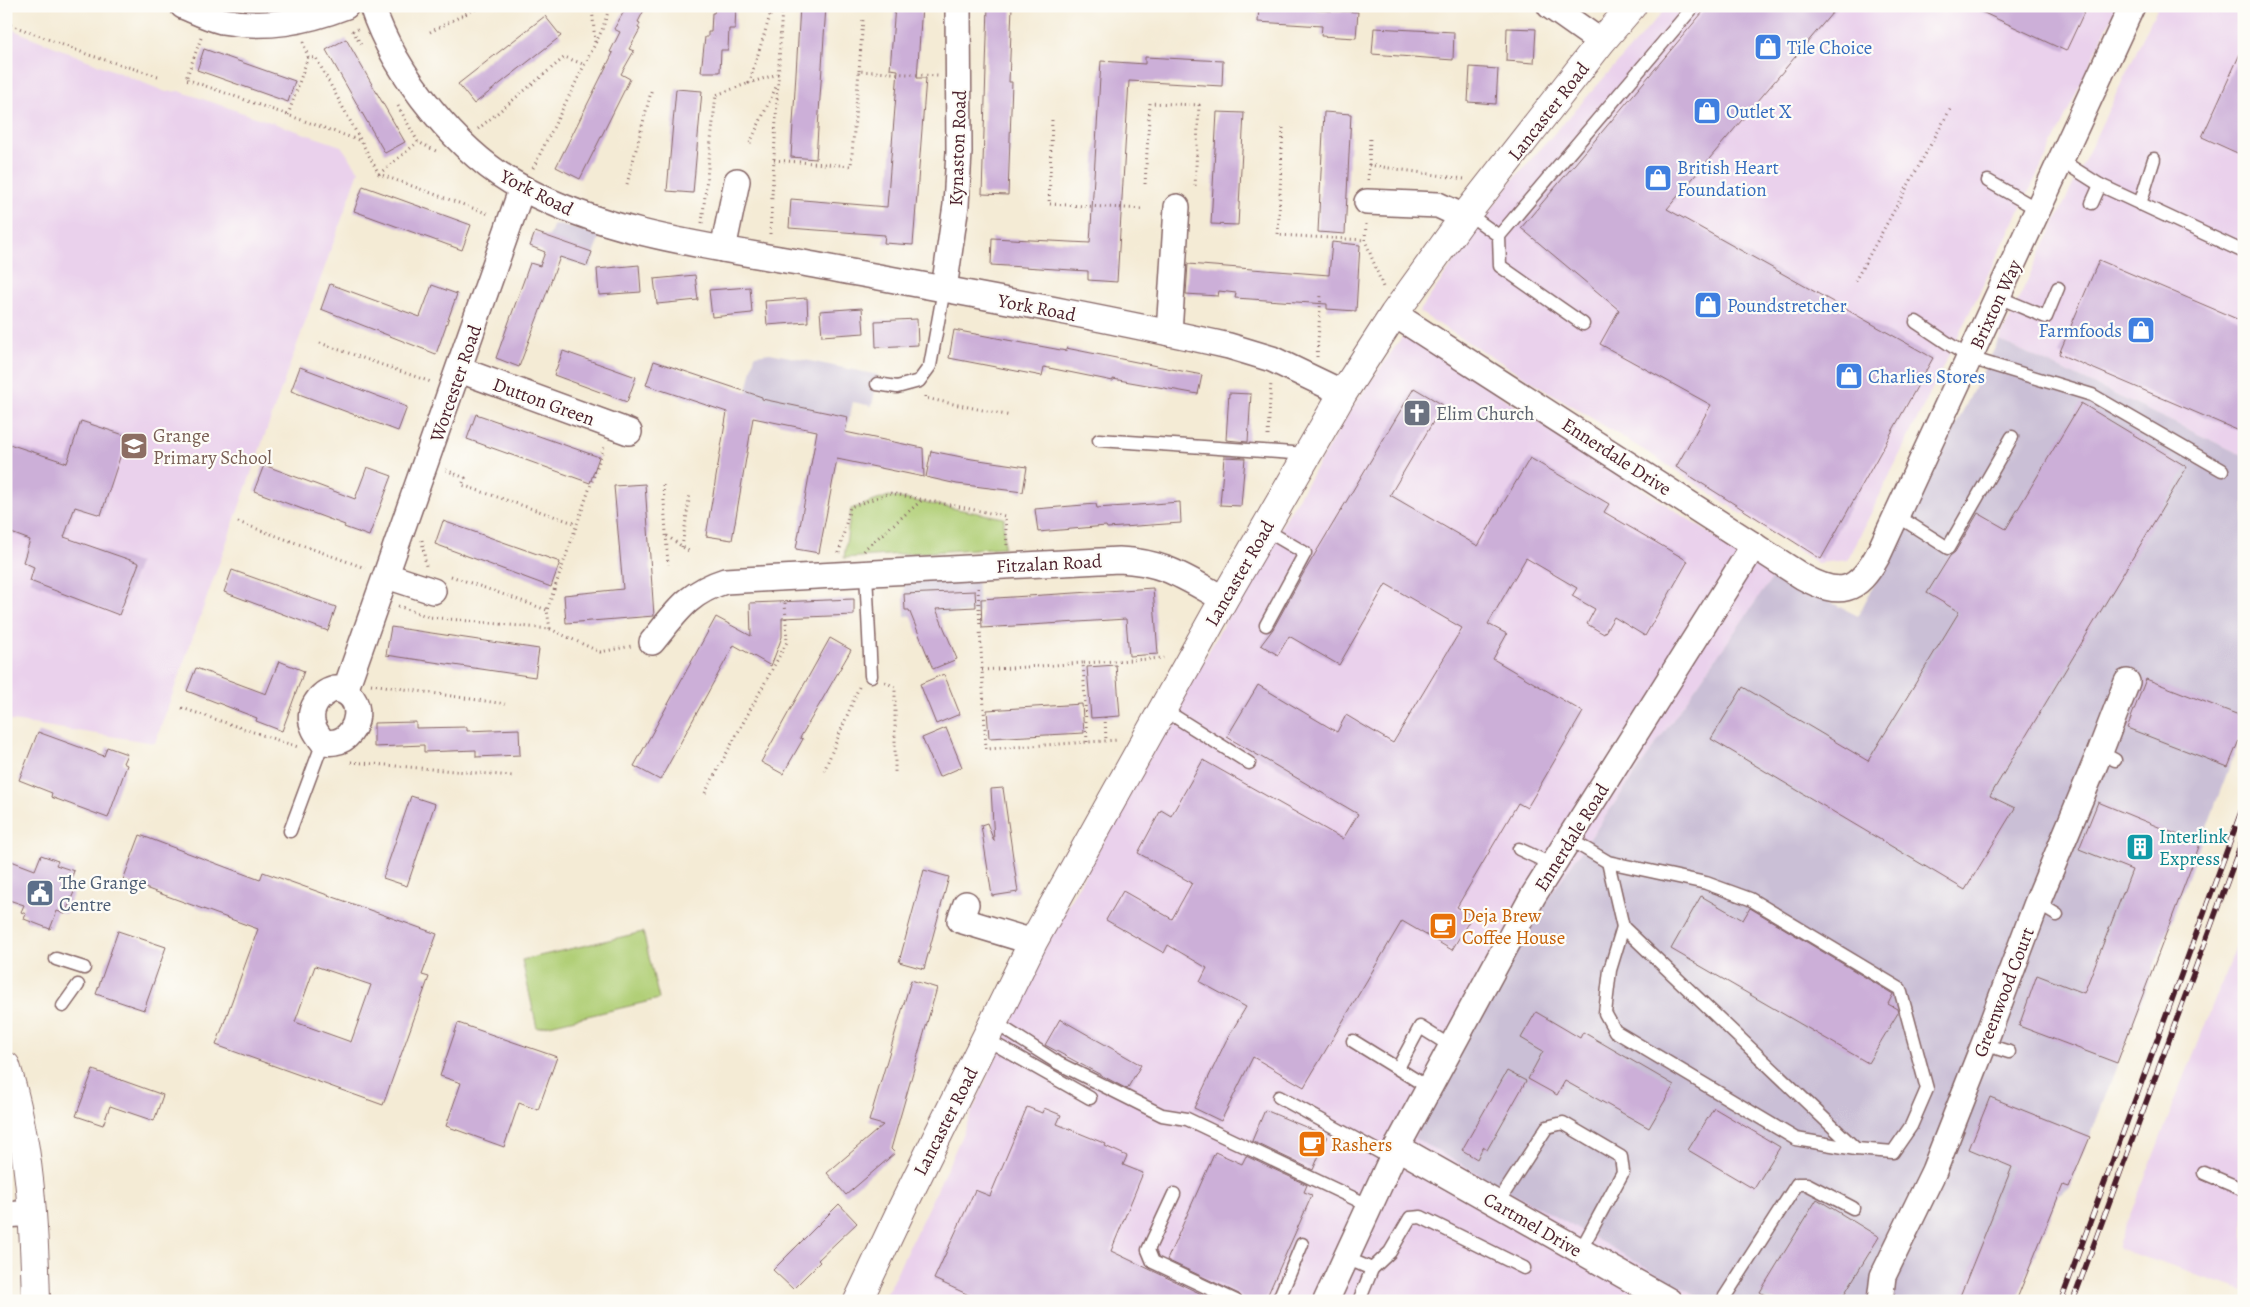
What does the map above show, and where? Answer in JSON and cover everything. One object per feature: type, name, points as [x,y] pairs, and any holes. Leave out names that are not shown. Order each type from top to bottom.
[{"type":"street","points":[[182,6],[221,20],[264,26],[310,18],[346,6]]},
{"type":"street","name":"York Road","points":[[372,6],[387,44],[406,75],[429,107],[462,142],[488,165],[522,188],[565,209],[614,226],[711,247],[944,289],[1229,346],[1272,359],[1343,393]]},
{"type":"street","name":"Kynaston Road","points":[[944,289],[956,204],[959,152],[958,6]]},
{"type":"street","points":[[1550,6],[1601,42]]},
{"type":"street","name":"Lancaster Road","points":[[858,1301],[1033,942],[1224,599],[1343,393],[1394,314],[1466,215],[1601,42],[1632,6]]},
{"type":"street","name":"Brixton Way","points":[[1842,590],[1858,582],[1868,572],[2062,161],[2132,6]]},
{"type":"street","points":[[711,247],[736,181]]},
{"type":"street","name":"Worcester Road","points":[[347,686],[522,188]]},
{"type":"street","points":[[1367,202],[1438,205],[1466,215]]},
{"type":"street","points":[[1169,333],[1178,207]]},
{"type":"street","name":"Ennerdale Drive","points":[[1394,314],[1822,587],[1842,590]]},
{"type":"street","name":"Dutton Green","points":[[456,380],[620,429]]},
{"type":"street","name":"Ennerdale Road","points":[[1326,1301],[1394,1153],[1534,896],[1754,545]]},
{"type":"street","name":"Fitzalan Road","points":[[652,642],[688,599],[705,587],[725,581],[1119,560],[1143,561],[1169,568],[1224,599]]},
{"type":"street","points":[[386,577],[437,578]]},
{"type":"street","name":"Greenwood Court","points":[[1880,1301],[1883,1276],[1941,1174],[1984,1044],[2047,909],[2108,756],[2127,682]]},
{"type":"street","points":[[347,686],[357,706],[357,717],[351,732],[326,740],[313,728],[313,709],[318,699],[328,691],[347,686]]},
{"type":"street","points":[[966,904],[960,920],[1033,942]]},
{"type":"street","points":[[6,1066],[13,1088],[27,1159],[19,1214],[36,1301]]},
{"type":"street","name":"Cartmel Drive","points":[[1394,1153],[1497,1204],[1669,1301]]},
{"type":"lane","points":[[1583,324],[1500,266],[1499,236],[1694,6]]},
{"type":"lane","points":[[2140,204],[2154,159]]},
{"type":"lane","points":[[2062,161],[2100,185],[2244,252]]},
{"type":"lane","points":[[1988,181],[2039,210]]},
{"type":"lane","points":[[2092,203],[2100,185]]},
{"type":"lane","points":[[1466,215],[1499,236]]},
{"type":"lane","points":[[1998,297],[2046,317],[2058,288]]},
{"type":"lane","points":[[877,384],[897,387],[919,382],[930,366],[944,289]]},
{"type":"lane","points":[[1916,322],[1970,358],[2092,395],[2222,470]]},
{"type":"lane","points":[[1896,515],[1948,548],[2012,437]]},
{"type":"lane","points":[[1099,440],[1308,454]]},
{"type":"lane","points":[[1264,529],[1305,553],[1266,625]]},
{"type":"lane","points":[[863,573],[871,676]]},
{"type":"lane","points":[[1162,709],[1249,763]]},
{"type":"lane","points":[[290,831],[326,740]]},
{"type":"lane","points":[[1569,839],[1608,862],[1706,883],[1750,899],[1900,989],[1927,1089],[1911,1126],[1893,1152],[1856,1149],[1796,1139],[1616,1031],[1604,1013],[1610,970],[1623,927],[1608,862]]},
{"type":"lane","points":[[1519,849],[1553,865]]},
{"type":"lane","points":[[1623,927],[1856,1149]]},
{"type":"lane","points":[[56,959],[84,968]]},
{"type":"lane","points":[[63,1006],[78,985]]},
{"type":"lane","points":[[1398,1068],[1420,1027],[1452,1047]]},
{"type":"lane","points":[[990,1031],[1090,1098]]},
{"type":"lane","points":[[990,1031],[1058,1062],[1162,1115],[1187,1119],[1370,1206]]},
{"type":"lane","points":[[1353,1041],[1429,1088]]},
{"type":"lane","points":[[1984,1044],[2009,1052]]},
{"type":"lane","points":[[1279,1097],[1394,1153]]},
{"type":"lane","points":[[1497,1204],[1547,1127],[1563,1123],[1621,1157],[1622,1172],[1580,1251]]},
{"type":"lane","points":[[2204,1173],[2244,1190]]},
{"type":"lane","points":[[1722,1301],[1797,1184],[1806,1184],[1853,1208]]},
{"type":"lane","points":[[1174,1194],[1148,1250],[1153,1262],[1236,1301]]},
{"type":"lane","points":[[1359,1301],[1372,1270],[1390,1252],[1410,1218],[1421,1217],[1524,1268]]},
{"type":"lane","points":[[1278,1301],[1302,1244]]},
{"type":"lane","points":[[1346,1258],[1372,1270]]},
{"type":"path","points":[[430,32],[481,6]]},
{"type":"path","points":[[592,6],[595,44]]},
{"type":"path","points":[[522,188],[585,65],[610,6]]},
{"type":"path","points":[[749,83],[773,6]]},
{"type":"path","points":[[769,257],[782,6]]},
{"type":"path","points":[[209,16],[186,79],[361,141]]},
{"type":"path","points":[[774,160],[851,166],[863,19]]},
{"type":"path","points":[[288,115],[308,57],[295,21]]},
{"type":"path","points":[[6,23],[89,55],[161,78]]},
{"type":"path","points":[[308,57],[316,58],[379,174],[511,222]]},
{"type":"path","points":[[462,142],[566,57],[585,65]]},
{"type":"path","points":[[859,71],[958,77]]},
{"type":"path","points":[[711,247],[716,95],[779,74]]},
{"type":"path","points":[[750,143],[778,84]]},
{"type":"path","points":[[627,184],[652,88]]},
{"type":"path","points":[[1144,184],[1150,103],[1199,105],[1194,187]]},
{"type":"path","points":[[1854,281],[1951,108]]},
{"type":"path","points":[[1052,120],[1048,204],[1143,209]]},
{"type":"path","points":[[1283,128],[1278,235],[1365,240]]},
{"type":"path","points":[[1369,165],[1370,138]]},
{"type":"path","points":[[379,174],[418,142]]},
{"type":"path","points":[[1315,380],[1321,295]]},
{"type":"path","points":[[320,343],[456,380]]},
{"type":"path","points":[[930,366],[925,398],[1011,416]]},
{"type":"path","points":[[550,629],[547,610],[577,524],[620,429]]},
{"type":"path","points":[[426,463],[465,478],[462,484],[577,524]]},
{"type":"path","points":[[663,485],[668,565]]},
{"type":"path","points":[[682,547],[690,493]]},
{"type":"path","points":[[834,574],[850,507],[890,493],[1005,516],[1009,565]]},
{"type":"path","points":[[863,573],[862,556],[867,547],[922,500]]},
{"type":"path","points":[[238,522],[386,577],[437,578],[547,610]]},
{"type":"path","points":[[666,536],[690,552]]},
{"type":"path","points":[[977,568],[986,749],[1146,738]]},
{"type":"path","points":[[386,577],[429,617],[550,629],[600,652],[652,642]]},
{"type":"path","points":[[704,793],[787,642],[783,578]]},
{"type":"path","points":[[982,670],[1163,658],[1185,669]]},
{"type":"path","points":[[1083,663],[1087,742]]},
{"type":"path","points":[[824,771],[859,686],[871,676],[895,687],[895,772]]},
{"type":"path","points":[[347,686],[505,704]]},
{"type":"path","points":[[182,708],[307,750],[326,740],[347,761],[512,776]]},
{"type":"path","points":[[1105,717],[1106,741]]},
{"type":"shaded area","points":[[1668,6],[2117,6],[2063,122],[1848,560],[1817,563],[1655,457],[1419,312],[1510,183]]},
{"type":"shaded area","points":[[2158,6],[2244,6],[2244,456],[1999,340]]},
{"type":"shaded area","name":"Grange Primary School","points":[[6,27],[166,92],[179,91],[341,146],[359,171],[155,743],[6,720]]},
{"type":"shaded area","points":[[554,224],[600,235],[590,268],[542,253]]},
{"type":"shaded area","points":[[1405,333],[1726,544],[1775,574],[1507,957],[1682,1287],[1705,1301],[883,1301],[950,1162],[1044,948],[1236,602],[1350,411]]},
{"type":"shaded area","points":[[1999,340],[2244,456],[2244,728],[2090,1137],[2069,1187],[2059,1195],[2016,1301],[1705,1301],[1414,1138],[1507,957],[1775,574],[1858,616]]},
{"type":"shaded area","points":[[770,353],[878,375],[872,406],[853,402],[845,436],[746,396],[755,355]]},
{"type":"shaded area","points":[[977,576],[979,612],[905,616],[904,580]]},
{"type":"shaded area","points":[[2244,926],[2244,1291],[2117,1248]]},
{"type":"green space","points":[[889,496],[1004,518],[1004,547],[844,558],[851,509]]},
{"type":"green space","points":[[643,932],[659,999],[537,1028],[522,960]]},
{"type":"building","points":[[627,6],[646,6],[638,22],[640,23],[638,28],[640,29],[629,49],[634,51],[621,74],[630,79],[580,179],[556,167],[613,53],[610,52],[620,32],[614,29]]},
{"type":"building","points":[[716,6],[736,6],[735,29],[729,29],[728,50],[721,50],[720,72],[701,72],[705,37],[708,37],[708,32],[711,32],[712,13],[714,13]]},
{"type":"building","points":[[800,6],[826,6],[816,159],[791,157]]},
{"type":"building","points":[[895,6],[922,6],[917,78],[926,78],[913,245],[884,243],[885,235],[789,228],[791,199],[887,207],[898,70],[890,69]]},
{"type":"building","points":[[988,6],[1012,6],[1009,82],[1012,82],[1008,195],[982,194]]},
{"type":"building","points":[[1259,6],[1316,6],[1316,10],[1358,12],[1356,38],[1321,36],[1322,26],[1258,22]]},
{"type":"building","points":[[1708,6],[1838,6],[1667,209],[1933,358],[1821,559],[1676,467],[1711,405],[1600,344],[1619,310],[1521,228]]},
{"type":"building","points":[[1969,6],[2087,6],[2066,51]]},
{"type":"building","points":[[545,16],[561,36],[474,104],[458,84]]},
{"type":"building","points":[[1374,28],[1454,32],[1453,60],[1372,54]]},
{"type":"building","points":[[1507,28],[1536,29],[1534,63],[1506,61]]},
{"type":"building","points":[[346,39],[405,142],[385,153],[326,50]]},
{"type":"building","points":[[2244,45],[2244,156],[2202,137]]},
{"type":"building","points":[[204,49],[295,81],[288,102],[197,70]]},
{"type":"building","points":[[1145,57],[1223,61],[1222,86],[1129,81],[1117,282],[1088,280],[1088,271],[991,265],[992,238],[1090,243],[1101,61],[1145,64]]},
{"type":"building","points":[[1470,67],[1498,69],[1496,104],[1468,102]]},
{"type":"building","points":[[676,89],[702,91],[693,193],[667,191]]},
{"type":"building","points":[[1217,112],[1244,113],[1238,225],[1211,224]]},
{"type":"building","points":[[1324,112],[1351,114],[1345,234],[1318,232]]},
{"type":"building","points":[[363,186],[471,225],[462,250],[354,211]]},
{"type":"building","points":[[535,232],[592,252],[587,266],[560,257],[519,367],[496,358],[530,263],[540,266],[545,252],[530,246]]},
{"type":"building","points":[[1332,242],[1360,245],[1356,311],[1327,309],[1327,304],[1235,298],[1236,293],[1219,291],[1218,296],[1186,294],[1188,264],[1329,275]]},
{"type":"building","points":[[2099,260],[2244,322],[2244,433],[2059,354]]},
{"type":"building","points":[[639,265],[641,292],[599,295],[597,269]]},
{"type":"building","points":[[695,275],[698,300],[657,304],[654,279]]},
{"type":"building","points":[[330,284],[420,317],[432,285],[457,294],[436,354],[321,309]]},
{"type":"building","points":[[750,287],[752,313],[712,317],[709,290]]},
{"type":"building","points":[[807,298],[808,322],[767,325],[765,301]]},
{"type":"building","points":[[862,308],[864,333],[822,336],[820,311]]},
{"type":"building","points":[[917,319],[918,345],[876,347],[875,321]]},
{"type":"building","points":[[954,330],[1066,351],[1066,348],[1202,375],[1198,394],[1113,379],[1113,381],[1044,367],[1042,376],[949,358]]},
{"type":"building","points":[[563,351],[636,377],[627,402],[554,375]]},
{"type":"building","points":[[654,361],[762,397],[762,399],[848,417],[845,432],[923,448],[924,477],[837,459],[819,553],[796,549],[817,431],[753,418],[732,540],[706,536],[727,412],[646,385]]},
{"type":"building","points":[[300,367],[407,407],[398,431],[291,391]]},
{"type":"building","points":[[1414,388],[1443,405],[1390,495],[1478,546],[1530,458],[1609,504],[1604,512],[1688,561],[1645,636],[1614,617],[1604,634],[1587,624],[1595,609],[1572,596],[1577,588],[1526,558],[1488,624],[1507,634],[1493,659],[1583,712],[1527,808],[1518,803],[1457,907],[1472,916],[1452,950],[1402,921],[1304,1087],[1253,1057],[1221,1121],[1194,1108],[1226,1041],[1246,1007],[1200,982],[1207,968],[1168,945],[1164,953],[1106,920],[1123,891],[1172,919],[1192,883],[1138,853],[1161,810],[1171,816],[1203,760],[1343,839],[1358,814],[1227,737],[1258,685],[1337,732],[1346,715],[1393,743],[1462,628],[1386,584],[1339,665],[1289,636],[1278,655],[1261,645],[1273,629],[1303,574]]},
{"type":"building","points":[[1229,393],[1251,394],[1248,442],[1226,440]]},
{"type":"building","points":[[2081,403],[2187,467],[1990,796],[2015,808],[1965,890],[1711,739],[1743,687],[1868,761],[1959,612],[1927,593],[1950,556],[1955,552],[1978,513],[2006,529]]},
{"type":"building","points":[[476,414],[599,457],[590,483],[467,439]]},
{"type":"building","points":[[81,421],[127,436],[101,515],[75,507],[64,537],[139,563],[119,615],[30,581],[34,567],[23,562],[30,540],[6,531],[6,443],[67,463]]},
{"type":"building","points":[[931,451],[1027,467],[1023,492],[957,484],[926,477]]},
{"type":"building","points":[[1224,457],[1245,458],[1241,506],[1220,505]]},
{"type":"building","points":[[264,465],[355,499],[367,467],[392,476],[369,536],[254,491]]},
{"type":"building","points":[[645,484],[654,616],[566,623],[564,595],[623,589],[614,486]]},
{"type":"building","points":[[1180,502],[1181,523],[1107,528],[1106,526],[1038,532],[1035,509],[1096,504],[1097,508]]},
{"type":"building","points":[[443,521],[560,562],[551,587],[435,544]]},
{"type":"building","points":[[232,570],[336,607],[328,631],[224,592]]},
{"type":"building","points":[[1153,588],[1158,654],[1129,656],[1126,619],[982,628],[981,599]]},
{"type":"building","points":[[975,591],[976,607],[936,609],[957,659],[933,669],[909,610],[905,610],[904,594]]},
{"type":"building","points":[[854,599],[854,615],[782,618],[782,637],[771,666],[734,645],[660,780],[634,766],[716,617],[751,636],[750,603]]},
{"type":"building","points":[[391,627],[539,649],[535,677],[386,655]]},
{"type":"building","points":[[830,638],[851,650],[800,738],[803,739],[783,774],[761,762]]},
{"type":"building","points":[[279,661],[304,671],[282,731],[256,721],[257,718],[187,691],[196,668],[266,694]]},
{"type":"building","points":[[1116,665],[1120,716],[1091,718],[1087,667]]},
{"type":"building","points":[[944,674],[960,714],[936,724],[920,684]]},
{"type":"building","points":[[2146,679],[2244,717],[2244,728],[2228,767],[2127,728]]},
{"type":"building","points":[[1082,704],[1084,733],[989,738],[987,710]]},
{"type":"building","points":[[416,722],[416,728],[467,727],[467,731],[519,729],[520,755],[476,757],[476,750],[424,752],[424,745],[374,747],[374,723]]},
{"type":"building","points":[[946,728],[962,767],[939,777],[922,738]]},
{"type":"building","points":[[38,732],[104,756],[107,747],[127,754],[123,763],[127,765],[108,818],[51,797],[52,793],[19,780]]},
{"type":"building","points":[[1003,788],[1018,892],[992,896],[981,825],[987,823],[994,841],[991,789]]},
{"type":"building","points":[[411,796],[435,804],[407,886],[383,878]]},
{"type":"building","points":[[2098,802],[2200,844],[2117,1063],[2019,1026],[2037,975],[2084,993],[2132,870],[2079,849]]},
{"type":"building","points":[[140,835],[260,880],[263,872],[437,934],[422,975],[429,977],[383,1105],[216,1045],[258,929],[123,880]],"holes":[[[315,966],[371,985],[351,1042],[295,1022]]]},
{"type":"building","name":"The Grange Centre","points":[[41,855],[58,861],[56,865],[74,871],[69,884],[76,887],[65,914],[57,911],[50,929],[24,919],[26,914],[21,912],[24,905],[6,899],[6,859],[35,870]]},
{"type":"building","points":[[924,870],[949,877],[924,969],[899,962]]},
{"type":"building","points":[[1701,896],[1743,920],[1750,908],[1893,994],[1888,1004],[1897,1009],[1898,1013],[1868,1063],[1671,949]]},
{"type":"building","points":[[118,931],[166,947],[144,1010],[96,994]]},
{"type":"building","points":[[911,980],[937,988],[891,1149],[895,1153],[846,1195],[827,1173],[883,1125],[869,1121]]},
{"type":"building","points":[[1536,1012],[1580,1038],[1583,1032],[1674,1085],[1649,1128],[1565,1081],[1557,1095],[1528,1079],[1543,1051],[1521,1038]]},
{"type":"building","points":[[1060,1019],[1141,1065],[1127,1089],[1045,1045]]},
{"type":"building","points":[[458,1023],[557,1057],[538,1110],[519,1103],[504,1147],[446,1126],[461,1083],[440,1076]]},
{"type":"building","points":[[93,1070],[163,1095],[154,1121],[110,1106],[103,1125],[76,1116]]},
{"type":"building","points":[[1507,1071],[1526,1081],[1487,1150],[1483,1147],[1477,1159],[1462,1150]]},
{"type":"building","points":[[1990,1097],[2090,1137],[2069,1187],[2063,1185],[2016,1301],[1958,1301],[2012,1167],[1969,1149]]},
{"type":"building","points":[[1027,1107],[1042,1113],[1044,1108],[1061,1115],[1057,1124],[1106,1144],[1105,1146],[1127,1156],[1123,1165],[1143,1173],[1111,1251],[1216,1301],[982,1301],[934,1279],[975,1190],[990,1196]]},
{"type":"building","points":[[1714,1108],[1780,1147],[1754,1189],[1688,1150]]},
{"type":"building","points":[[1265,1110],[1327,1136],[1313,1170],[1252,1141]]},
{"type":"building","points":[[1215,1152],[1242,1164],[1246,1156],[1307,1185],[1304,1192],[1312,1195],[1265,1301],[1244,1301],[1239,1294],[1167,1260]]},
{"type":"building","points":[[1817,1199],[1879,1237],[1840,1301],[1774,1301],[1760,1292]]},
{"type":"building","points":[[839,1204],[857,1223],[818,1260],[820,1262],[793,1289],[773,1270]]},
{"type":"railway","points":[[2061,1301],[2244,804]]},
{"type":"railway","points":[[2073,1301],[2244,836]]},
{"type":"place","name":"Tile Choice","points":[[1768,47]]},
{"type":"place","name":"Outlet X","points":[[1707,111]]},
{"type":"place","name":"British Heart Foundation","points":[[1658,178]]},
{"type":"place","name":"Poundstretcher","points":[[1708,305]]},
{"type":"place","name":"Farmfoods","points":[[2141,330]]},
{"type":"place","name":"Charlies Stores","points":[[1849,376]]},
{"type":"place","name":"Elim Church","points":[[1417,413]]},
{"type":"place","name":"Grange Primary School","points":[[134,446]]},
{"type":"place","name":"Interlink Express","points":[[2140,847]]},
{"type":"place","name":"The Grange Centre","points":[[40,893]]},
{"type":"place","name":"Deja Brew Coffee House","points":[[1443,926]]},
{"type":"place","name":"Rashers","points":[[1312,1144]]}]
